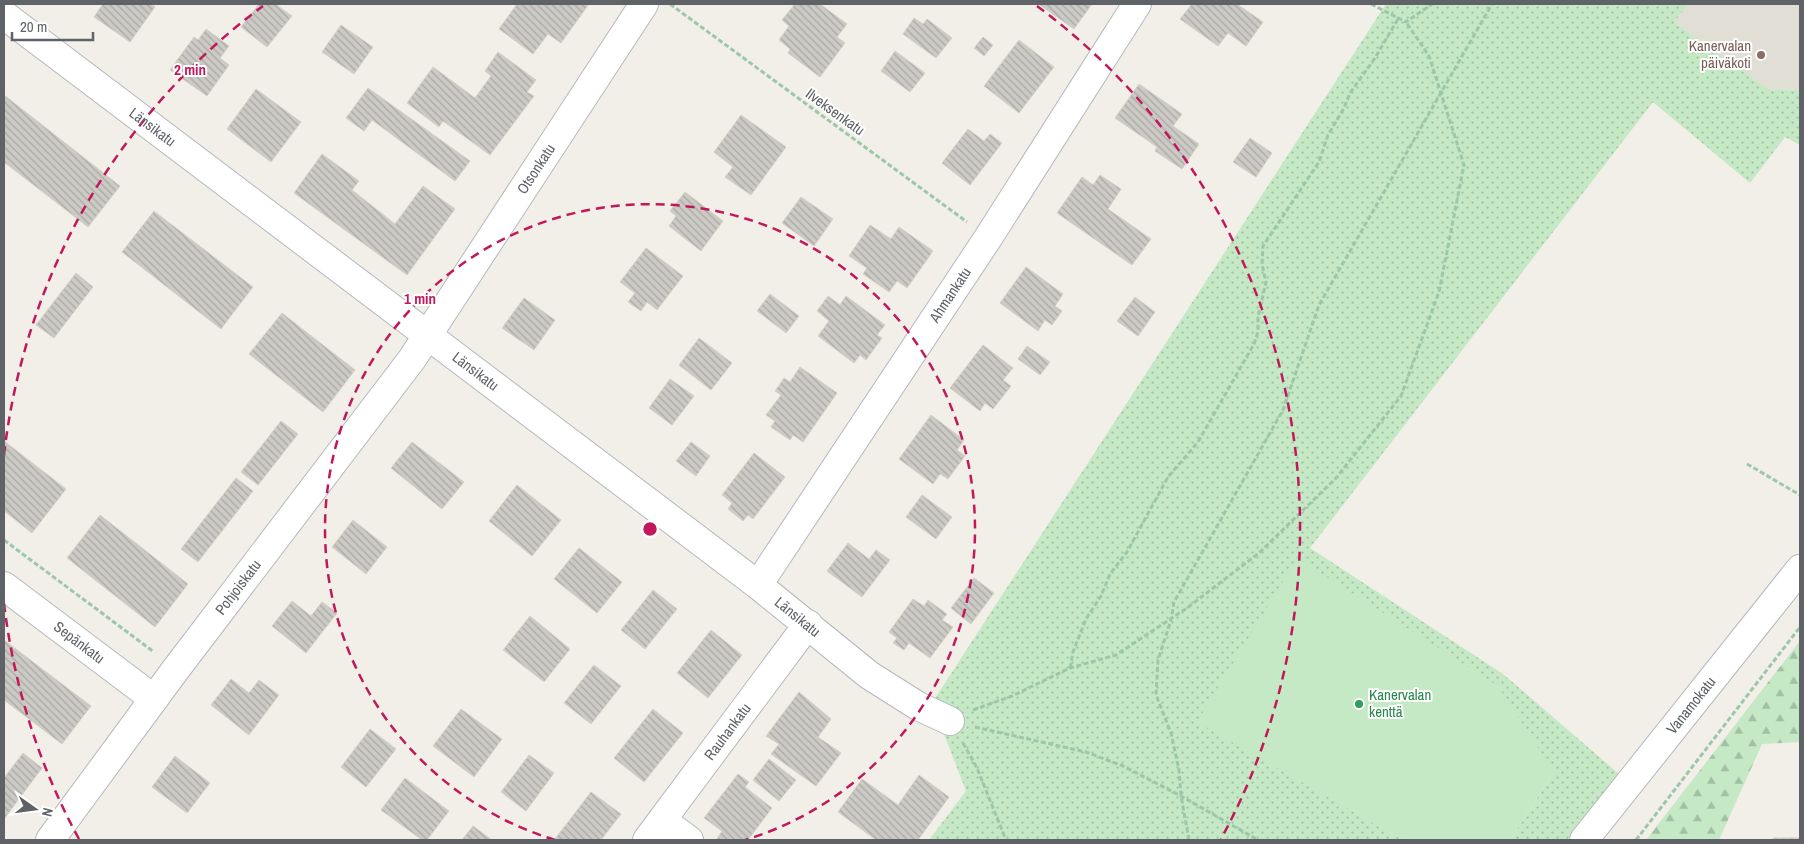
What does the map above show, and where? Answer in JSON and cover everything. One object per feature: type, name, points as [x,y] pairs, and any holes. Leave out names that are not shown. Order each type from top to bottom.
[{"type":"street","name":"Otsonkatu","points":[[428,335],[644,4]]},
{"type":"street","name":"Ahmankatu","points":[[758,585],[988,238],[1137,4]]},
{"type":"street","name":"Länsikatu","points":[[4,15],[758,585],[875,680],[918,706],[950,721]]},
{"type":"street","name":"Pohjoiskatu","points":[[50,840],[176,669],[428,335]]},
{"type":"street","name":"Vanamokatu","points":[[1584,840],[1800,569]]},
{"type":"street","name":"Sepänkatu","points":[[4,586],[154,699]]},
{"type":"street","name":"Rauhankatu","points":[[655,830],[808,624]]},
{"type":"street","points":[[655,830],[689,840]]},
{"type":"path","name":"Ilveksenkatu","points":[[670,4],[988,238]]},
{"type":"path","points":[[950,721],[1012,696],[1070,668],[1116,655],[1171,620],[1266,546],[1336,478],[1401,396],[1439,292],[1464,165],[1429,56],[1406,22],[1371,4]]},
{"type":"path","points":[[1406,22],[1432,4]]},
{"type":"path","points":[[1189,840],[1181,796],[1179,770],[1171,733],[1156,694],[1158,660],[1171,620],[1174,602],[1283,410],[1319,305],[1492,4]]},
{"type":"path","points":[[1070,668],[1086,618],[1101,596],[1110,574],[1127,552],[1168,476],[1198,442],[1254,344],[1258,332],[1258,317],[1266,282],[1262,264],[1263,246],[1319,162],[1328,135],[1344,108],[1350,93],[1375,58],[1398,19]]},
{"type":"path","points":[[1747,464],[1800,495]]},
{"type":"path","points":[[4,540],[176,669]]},
{"type":"path","points":[[1636,840],[1800,627]]},
{"type":"path","points":[[950,721],[1086,752],[1122,766],[1181,796],[1258,840]]},
{"type":"path","points":[[950,721],[977,768],[1006,840]]},
{"type":"shaded area","name":"Kanervalan päiväkoti","points":[[1689,4],[1800,4],[1800,90],[1768,89],[1674,22]]},
{"type":"green space","points":[[1386,4],[1689,4],[1674,22],[1768,89],[1800,90],[1800,145],[1785,137],[1750,183],[1653,102],[1310,548],[1503,674],[1619,774],[1567,840],[1510,840],[1554,772],[1198,722],[1403,840],[929,840],[966,791],[932,703]]},
{"type":"green space","name":"Kanervalan kenttä","points":[[1297,558],[1498,686],[1554,772],[1510,840],[1403,840],[1197,722]]},
{"type":"green space","points":[[1800,641],[1800,742],[1762,744],[1719,840],[1646,840]]},
{"type":"building","points":[[103,4],[151,4],[155,7],[130,42],[94,17]]},
{"type":"building","points":[[259,4],[275,4],[292,16],[267,47],[241,27]]},
{"type":"building","points":[[517,4],[589,4],[561,43],[548,34],[533,54],[499,29]]},
{"type":"building","points":[[795,4],[820,4],[847,24],[837,37],[845,43],[820,77],[788,53],[790,49],[779,40],[789,26],[782,20]]},
{"type":"building","points":[[1041,4],[1092,4],[1074,29]]},
{"type":"building","points":[[1192,4],[1237,4],[1263,22],[1246,46],[1228,33],[1218,46],[1180,19]]},
{"type":"building","points":[[914,18],[923,24],[927,19],[952,38],[936,58],[903,34]]},
{"type":"building","points":[[341,25],[373,47],[354,74],[322,52]]},
{"type":"building","points":[[206,29],[229,46],[220,58],[229,65],[207,96],[170,70],[194,37],[198,40]]},
{"type":"building","points":[[983,37],[993,45],[984,56],[974,48]]},
{"type":"building","points":[[1019,40],[1054,67],[1019,113],[984,86]]},
{"type":"building","points":[[895,51],[925,73],[910,92],[881,71]]},
{"type":"building","points":[[498,52],[536,80],[527,92],[534,96],[490,155],[443,121],[439,127],[407,103],[433,67],[475,98],[491,76],[485,71]]},
{"type":"building","points":[[1139,84],[1182,114],[1173,126],[1199,144],[1182,169],[1155,151],[1157,147],[1115,118]]},
{"type":"building","points":[[368,88],[470,161],[455,181],[372,120],[364,131],[346,118]]},
{"type":"building","points":[[256,89],[301,122],[271,162],[227,129]]},
{"type":"building","points":[[4,95],[120,186],[88,227],[4,162]]},
{"type":"building","points":[[741,115],[786,147],[751,195],[725,177],[733,167],[714,152]]},
{"type":"building","points":[[968,129],[984,141],[990,134],[1002,143],[970,185],[942,163]]},
{"type":"building","points":[[1250,138],[1272,153],[1256,177],[1233,162]]},
{"type":"building","points":[[322,154],[359,181],[352,190],[395,224],[423,186],[455,209],[407,275],[294,193]]},
{"type":"building","points":[[1100,175],[1121,189],[1108,209],[1151,239],[1132,265],[1057,213],[1082,177],[1093,185]]},
{"type":"building","points":[[685,192],[723,221],[701,251],[669,226],[676,216],[670,211]]},
{"type":"building","points":[[801,197],[833,219],[814,246],[782,223]]},
{"type":"building","points":[[154,211],[253,287],[221,329],[122,252]]},
{"type":"building","points":[[870,225],[891,239],[899,227],[933,251],[907,288],[897,281],[889,292],[863,274],[867,268],[849,256]]},
{"type":"building","points":[[646,248],[683,276],[657,310],[647,302],[641,311],[628,302],[635,293],[620,282]]},
{"type":"building","points":[[1026,267],[1063,294],[1055,306],[1062,311],[1052,325],[1045,320],[1038,331],[1000,303]]},
{"type":"building","points":[[76,273],[93,287],[54,338],[36,325]]},
{"type":"building","points":[[770,294],[799,316],[786,333],[757,311]]},
{"type":"building","points":[[828,296],[840,305],[846,296],[885,325],[877,335],[882,338],[866,360],[860,355],[854,363],[818,336],[829,321],[817,311]]},
{"type":"building","points":[[1135,297],[1155,312],[1138,336],[1117,321]]},
{"type":"building","points":[[524,298],[555,320],[534,350],[502,328]]},
{"type":"building","points":[[282,313],[355,370],[323,412],[249,354]]},
{"type":"building","points":[[699,338],[732,363],[711,390],[679,365]]},
{"type":"building","points":[[983,345],[1013,368],[1003,380],[1011,386],[993,409],[985,403],[980,411],[950,388]]},
{"type":"building","points":[[1027,346],[1050,362],[1040,375],[1018,359]]},
{"type":"building","points":[[800,367],[837,393],[803,442],[793,435],[790,440],[771,427],[775,421],[766,415],[781,395],[775,391],[784,378],[790,382]]},
{"type":"building","points":[[670,379],[694,396],[672,425],[649,408]]},
{"type":"building","points":[[931,415],[964,440],[957,450],[965,456],[948,479],[940,474],[933,484],[899,459]]},
{"type":"building","points":[[281,421],[298,434],[258,485],[241,472]]},
{"type":"building","points":[[4,441],[66,489],[32,533],[4,511]]},
{"type":"building","points":[[412,442],[464,482],[442,509],[391,468]]},
{"type":"building","points":[[691,442],[710,456],[696,476],[676,461]]},
{"type":"building","points":[[754,453],[785,477],[753,519],[748,515],[743,521],[728,509],[732,503],[722,495]]},
{"type":"building","points":[[236,478],[253,491],[198,562],[181,549]]},
{"type":"building","points":[[517,485],[561,520],[532,556],[489,521]]},
{"type":"building","points":[[922,495],[952,517],[936,539],[906,517]]},
{"type":"building","points":[[100,515],[188,584],[155,627],[67,558]]},
{"type":"building","points":[[353,520],[387,547],[366,574],[332,547]]},
{"type":"building","points":[[848,543],[869,559],[876,550],[890,560],[862,597],[827,571]]},
{"type":"building","points":[[579,548],[622,582],[597,613],[554,579]]},
{"type":"building","points":[[974,578],[994,593],[971,624],[951,608]]},
{"type":"building","points":[[653,590],[677,609],[645,649],[621,630]]},
{"type":"building","points":[[913,599],[924,606],[928,600],[947,614],[942,620],[953,627],[930,658],[909,643],[904,650],[893,643],[897,638],[889,632]]},
{"type":"building","points":[[292,601],[311,616],[322,602],[337,613],[306,653],[272,626]]},
{"type":"building","points":[[530,616],[570,649],[544,682],[503,650]]},
{"type":"building","points":[[711,630],[742,655],[708,698],[677,673]]},
{"type":"building","points":[[4,640],[91,706],[62,744],[4,700]]},
{"type":"building","points":[[594,665],[621,686],[591,724],[564,703]]},
{"type":"building","points":[[231,679],[249,693],[259,680],[279,695],[249,735],[211,705]]},
{"type":"building","points":[[799,692],[831,719],[818,737],[841,753],[816,786],[771,754],[779,744],[766,736]]},
{"type":"building","points":[[461,709],[502,739],[474,777],[433,746]]},
{"type":"building","points":[[653,709],[683,733],[644,782],[614,758]]},
{"type":"building","points":[[370,729],[396,749],[366,787],[341,767]]},
{"type":"building","points":[[23,753],[42,768],[4,819],[4,778]]},
{"type":"building","points":[[529,755],[554,773],[526,811],[501,792]]},
{"type":"building","points":[[175,756],[210,783],[187,813],[152,787]]},
{"type":"building","points":[[769,759],[796,780],[779,801],[753,780]]},
{"type":"building","points":[[738,774],[749,782],[745,787],[772,808],[748,840],[719,840],[717,839],[722,831],[704,818]]},
{"type":"building","points":[[919,775],[949,797],[918,840],[876,840],[838,812],[862,779],[898,805]]},
{"type":"building","points":[[405,778],[449,811],[427,840],[422,840],[381,810]]},
{"type":"building","points":[[591,792],[621,814],[601,840],[556,840],[555,839]]},
{"type":"building","points":[[473,826],[492,840],[462,840]]},
{"type":"building","points":[[1773,838],[1800,838],[1800,840],[1773,840]]},
{"type":"place","name":"Kanervalan päiväkoti","points":[[1761,55]]},
{"type":"place","name":"Kanervalan kenttä","points":[[1359,704]]}]
